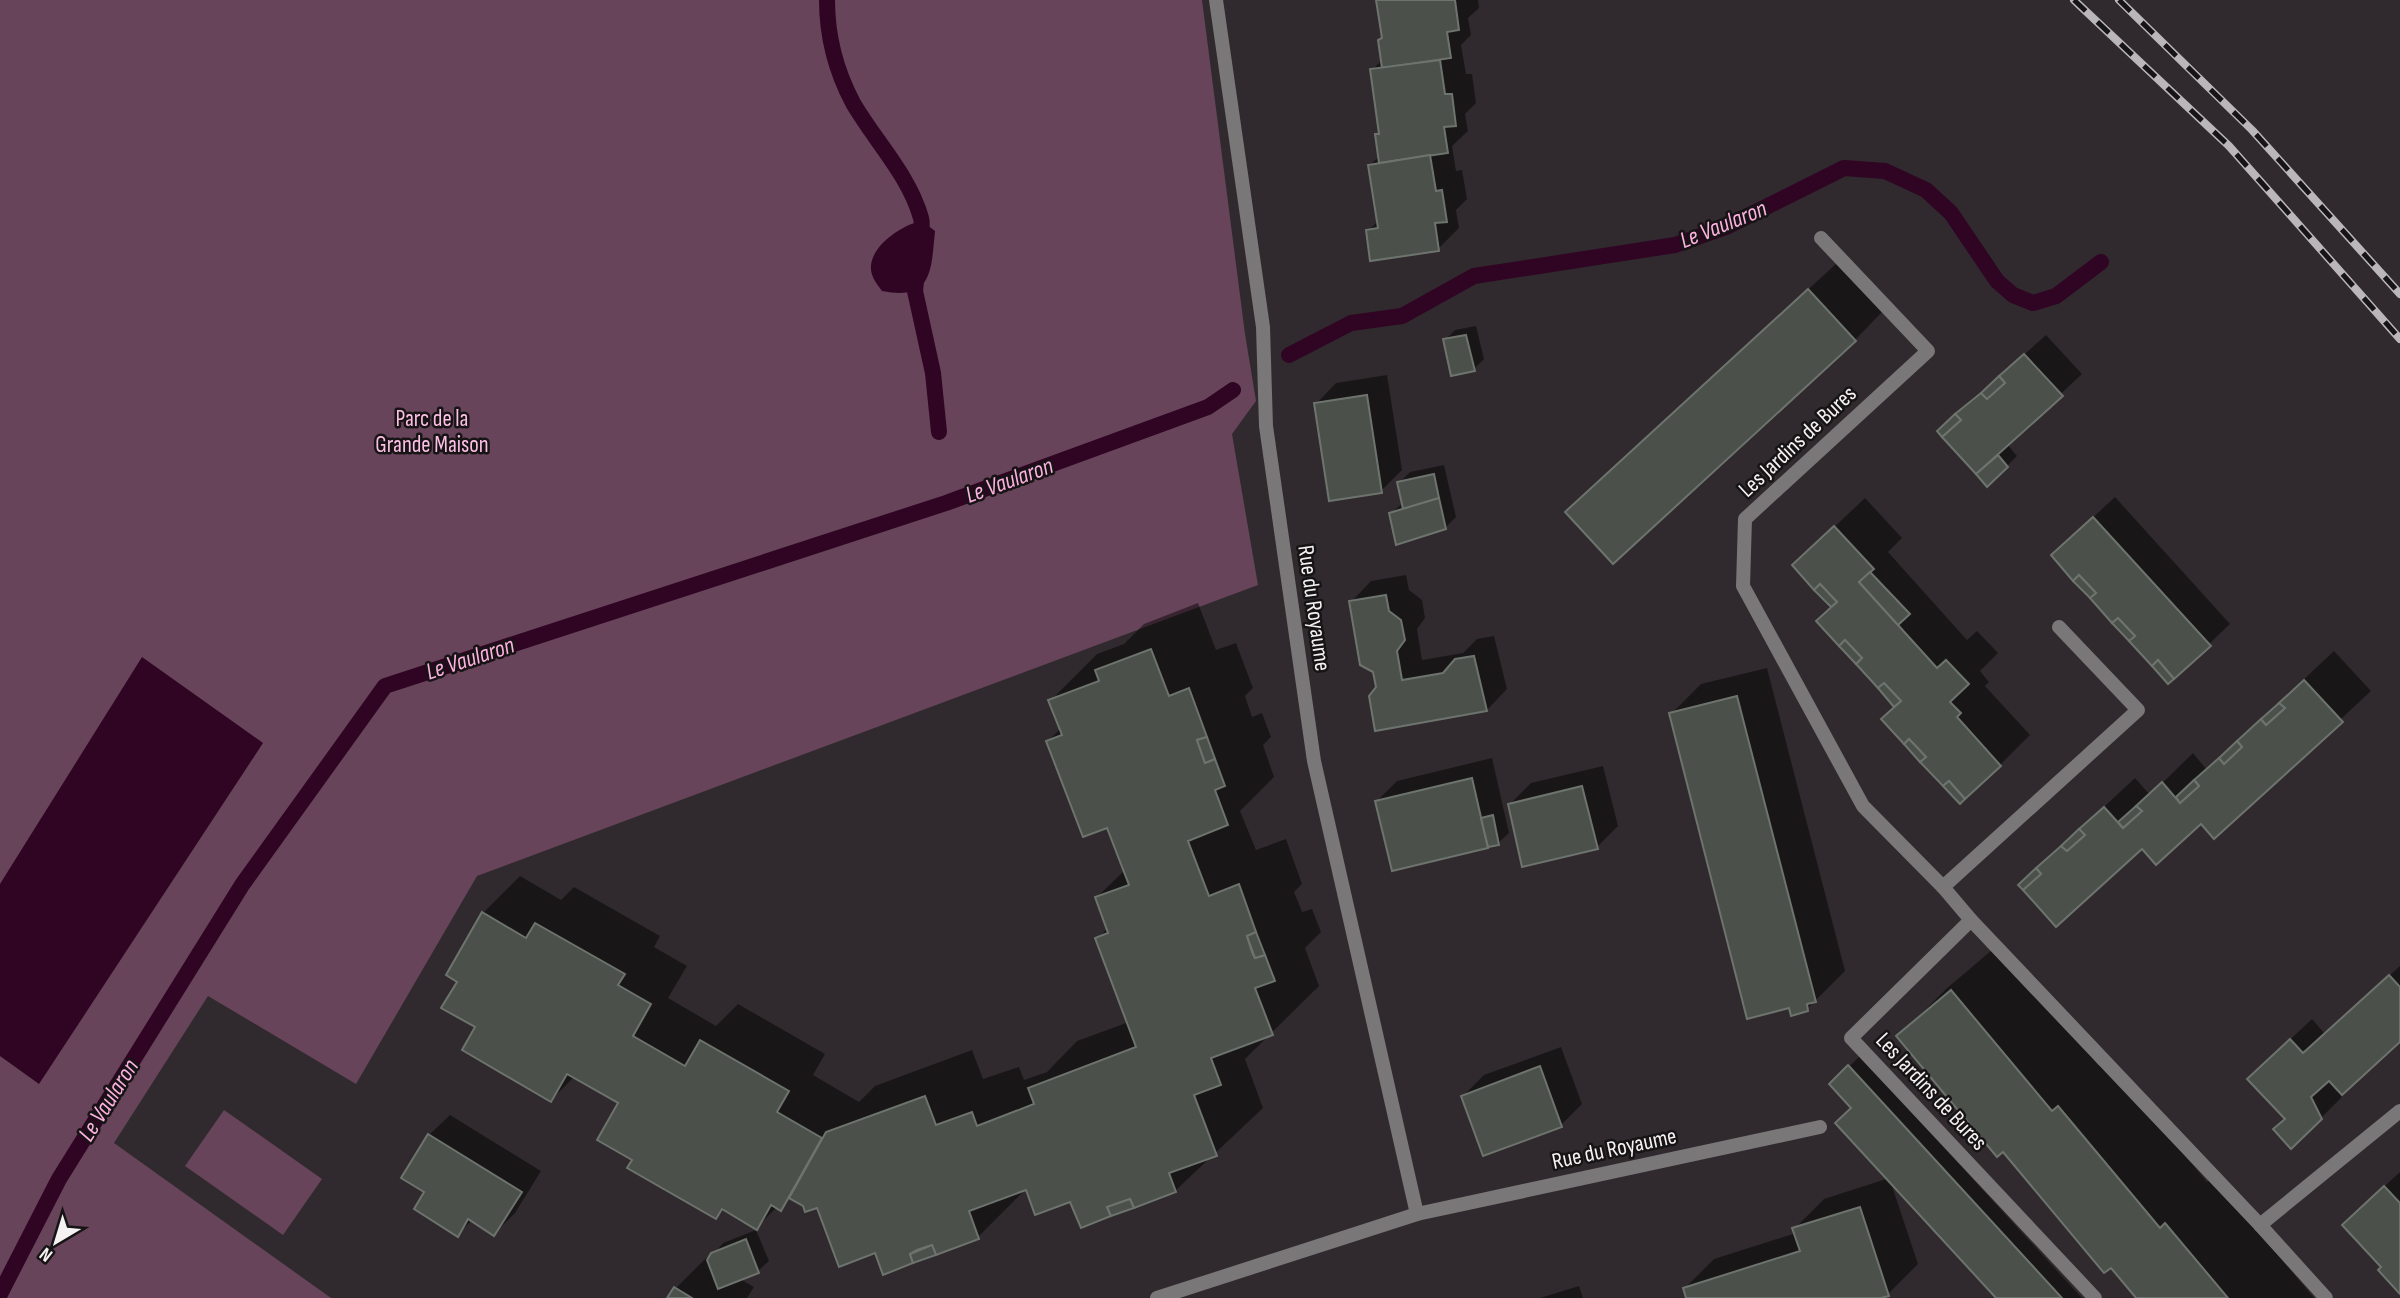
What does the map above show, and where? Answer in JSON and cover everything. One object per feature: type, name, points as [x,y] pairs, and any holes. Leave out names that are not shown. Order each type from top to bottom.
[{"type":"street","name":"Rue du Royaume","points":[[1216,0],[1263,327],[1266,426],[1314,761],[1417,1214]]},
{"type":"street","name":"Les Jardins de Bures","points":[[1821,238],[1928,351],[1745,519],[1743,586],[1863,806],[1943,887],[2326,1298]]},
{"type":"street","points":[[1943,887],[2138,710],[2059,627]]},
{"type":"street","name":"Les Jardins de Bures","points":[[1971,920],[1851,1038],[2095,1298]]},
{"type":"street","points":[[2260,1225],[2400,1111]]},
{"type":"street","name":"Rue du Royaume","points":[[1157,1298],[1417,1214],[1820,1127]]},
{"type":"green space","name":"Parc de la Grande Maison","points":[[0,0],[1202,0],[1256,401],[1232,434],[1258,585],[477,876],[356,1084],[208,996],[114,1143],[331,1298],[0,1298]]},
{"type":"green space","points":[[224,1110],[322,1179],[283,1235],[185,1166]]},
{"type":"shaded area","points":[[922,221],[935,231],[930,270],[926,279],[920,287],[911,291],[882,291],[871,270],[877,251],[898,231]]},
{"type":"shaded area","points":[[142,657],[263,743],[39,1084],[0,1056],[0,884]]},
{"type":"building","points":[[1376,0],[1455,0],[1459,30],[1447,32],[1451,58],[1382,68],[1378,40],[1382,38]]},
{"type":"building","points":[[1440,60],[1445,94],[1452,94],[1456,126],[1444,127],[1448,153],[1379,163],[1375,134],[1379,134],[1370,69]]},
{"type":"building","points":[[1430,155],[1436,191],[1442,190],[1447,222],[1435,223],[1439,251],[1370,261],[1366,230],[1378,228],[1368,165]]},
{"type":"building","points":[[1808,289],[1856,341],[1613,564],[1565,512]]},
{"type":"building","points":[[1466,335],[1475,371],[1451,376],[1443,339]]},
{"type":"building","points":[[2024,354],[2063,396],[1976,474],[1942,437],[1961,420],[1955,414],[1981,393],[1987,399],[2005,383],[1999,376]]},
{"type":"building","points":[[1999,376],[2005,383],[1987,399],[1981,393]]},
{"type":"building","points":[[1367,395],[1382,493],[1329,501],[1314,403]]},
{"type":"building","points":[[1955,414],[1961,420],[1942,437],[1937,431]]},
{"type":"building","points":[[1998,455],[2008,467],[1987,487],[1976,474]]},
{"type":"building","points":[[1434,474],[1439,498],[1403,509],[1397,482]]},
{"type":"building","points":[[1439,498],[1446,529],[1396,545],[1389,513]]},
{"type":"building","points":[[2093,517],[2211,646],[2174,679],[2158,660],[2152,666],[2129,641],[2135,636],[2118,618],[2112,623],[2090,598],[2096,593],[2079,575],[2073,581],[2051,555]]},
{"type":"building","points":[[1834,526],[1874,569],[1859,582],[1937,668],[1946,660],[1969,684],[1950,702],[1961,713],[1957,717],[2001,766],[1965,799],[1949,781],[1943,786],[1920,762],[1926,757],[1909,739],[1904,744],[1881,719],[1901,701],[1884,683],[1878,688],[1856,664],[1862,658],[1845,640],[1839,646],[1816,621],[1837,602],[1820,584],[1814,590],[1792,565]]},
{"type":"building","points":[[1870,572],[1910,614],[1898,625],[1859,582]]},
{"type":"building","points":[[2079,575],[2096,593],[2090,598],[2073,581]]},
{"type":"building","points":[[1820,584],[1837,602],[1831,607],[1814,590]]},
{"type":"building","points":[[1386,595],[1389,611],[1401,620],[1405,640],[1397,651],[1402,680],[1443,673],[1455,659],[1474,656],[1487,711],[1375,731],[1369,696],[1376,687],[1373,672],[1360,665],[1349,601]]},
{"type":"building","points":[[2118,618],[2135,636],[2129,641],[2112,623]]},
{"type":"building","points":[[1845,640],[1862,658],[1856,664],[1839,646]]},
{"type":"building","points":[[1151,649],[1169,696],[1189,688],[1207,737],[1197,740],[1205,763],[1215,759],[1225,786],[1215,790],[1228,825],[1188,841],[1209,896],[1239,884],[1256,932],[1247,936],[1252,952],[1255,958],[1265,955],[1275,981],[1255,988],[1273,1035],[1211,1058],[1221,1085],[1194,1095],[1217,1156],[1169,1173],[1176,1192],[1134,1208],[1130,1199],[1107,1207],[1111,1216],[1081,1228],[1070,1202],[1035,1215],[1026,1190],[969,1211],[979,1239],[936,1255],[932,1245],[917,1250],[910,1254],[913,1263],[883,1275],[875,1253],[839,1267],[817,1208],[805,1212],[803,1206],[789,1198],[826,1132],[925,1096],[936,1125],[972,1112],[977,1126],[1034,1104],[1028,1088],[1136,1047],[1095,938],[1108,933],[1095,897],[1129,885],[1107,828],[1083,837],[1046,741],[1062,735],[1048,700],[1099,681],[1095,670]]},
{"type":"building","points":[[2158,660],[2174,679],[2168,684],[2152,666]]},
{"type":"building","points":[[2304,680],[2343,722],[2214,839],[2201,824],[2156,865],[2142,849],[2056,927],[2023,890],[2041,874],[2036,868],[2061,846],[2067,851],[2085,835],[2079,829],[2104,807],[2123,828],[2142,811],[2136,806],[2162,782],[2180,803],[2199,786],[2194,780],[2219,758],[2224,764],[2242,747],[2237,741],[2261,719],[2266,725],[2285,708],[2279,703]]},
{"type":"building","points":[[1884,683],[1901,701],[1894,707],[1878,688]]},
{"type":"building","points":[[1737,696],[1816,1002],[1807,1004],[1808,1011],[1791,1016],[1789,1008],[1747,1019],[1669,713]]},
{"type":"building","points":[[2279,703],[2285,708],[2266,725],[2261,719]]},
{"type":"building","points":[[1207,737],[1215,759],[1205,763],[1197,740]]},
{"type":"building","points":[[1909,739],[1926,757],[1920,762],[1904,744]]},
{"type":"building","points":[[2237,741],[2242,747],[2224,764],[2219,758]]},
{"type":"building","points":[[1472,778],[1488,848],[1392,871],[1375,801]]},
{"type":"building","points":[[2194,780],[2199,786],[2180,803],[2176,797]]},
{"type":"building","points":[[1949,781],[1965,799],[1960,804],[1943,786]]},
{"type":"building","points":[[1582,786],[1598,849],[1522,867],[1508,804]]},
{"type":"building","points":[[2136,806],[2142,811],[2123,828],[2118,822]]},
{"type":"building","points":[[1493,815],[1499,845],[1488,847],[1481,818]]},
{"type":"building","points":[[2079,829],[2085,835],[2067,851],[2061,846]]},
{"type":"building","points":[[2036,868],[2041,874],[2023,890],[2018,885]]},
{"type":"building","points":[[482,912],[526,938],[535,923],[625,974],[618,985],[651,1004],[633,1036],[685,1066],[700,1040],[789,1091],[777,1112],[822,1138],[781,1211],[771,1205],[757,1230],[722,1209],[716,1219],[627,1168],[632,1160],[597,1140],[618,1103],[567,1074],[551,1102],[462,1050],[475,1027],[441,1008],[457,982],[446,975]]},
{"type":"building","points":[[1256,932],[1265,955],[1255,958],[1247,936]]},
{"type":"building","points":[[2389,975],[2400,987],[2400,1042],[2342,1095],[2329,1081],[2311,1097],[2322,1119],[2291,1149],[2273,1129],[2285,1119],[2247,1079],[2290,1039],[2303,1053]]},
{"type":"building","points":[[1951,990],[2052,1111],[2058,1106],[2160,1228],[2165,1223],[2228,1298],[2136,1298],[2111,1268],[2104,1273],[2003,1152],[1997,1157],[1896,1036]]},
{"type":"building","points":[[1848,1065],[2062,1298],[1996,1298],[1835,1123],[1851,1108],[1829,1084]]},
{"type":"building","points":[[1540,1066],[1562,1127],[1483,1156],[1461,1096]]},
{"type":"building","points":[[428,1134],[522,1192],[494,1236],[468,1219],[458,1237],[414,1209],[424,1192],[401,1178]]},
{"type":"building","points":[[2384,1186],[2400,1203],[2400,1294],[2378,1270],[2381,1267],[2342,1225]]},
{"type":"building","points":[[1130,1199],[1134,1208],[1111,1216],[1107,1207]]},
{"type":"building","points":[[1860,1207],[1889,1296],[1686,1298],[1683,1288],[1800,1251],[1792,1228]]},
{"type":"building","points":[[746,1239],[759,1273],[718,1289],[707,1260],[711,1253]]},
{"type":"building","points":[[932,1245],[936,1255],[913,1263],[910,1254]]},
{"type":"building","points":[[674,1287],[692,1298],[667,1298]]},
{"type":"waterway","points":[[827,0],[831,40],[842,78],[853,103],[916,202],[922,226],[920,240]]},
{"type":"waterway","name":"Le Vaularon","points":[[1289,355],[1351,323],[1402,316],[1474,276],[1675,245],[1726,227],[1844,168],[1885,171],[1926,190],[1951,213],[1997,281],[2013,295],[2033,303],[2056,296],[2101,262]]},
{"type":"waterway","points":[[917,272],[915,291],[933,373],[939,432]]},
{"type":"waterway","name":"Le Vaularon","points":[[0,1294],[59,1179],[242,885],[385,686],[946,503],[1208,407],[1233,390]]},
{"type":"railway","points":[[2074,0],[2229,146],[2400,339]]},
{"type":"railway","points":[[2119,0],[2252,130],[2400,294]]}]
